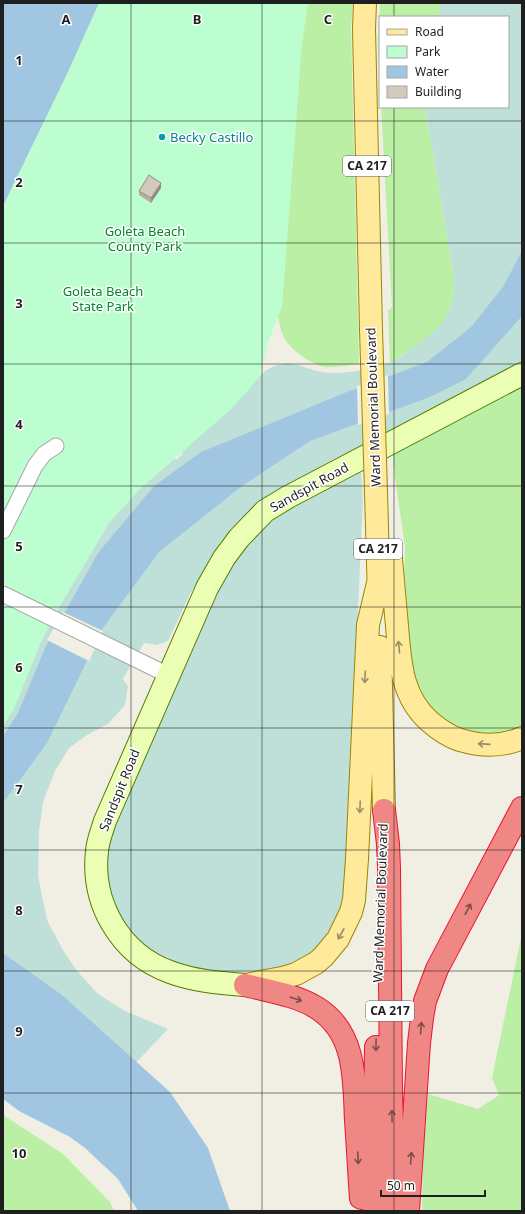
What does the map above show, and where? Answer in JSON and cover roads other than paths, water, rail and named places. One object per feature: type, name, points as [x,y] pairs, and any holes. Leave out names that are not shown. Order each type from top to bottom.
[{"type":"highway","points":[[408,1211],[419,1043],[425,1001],[430,984],[446,951],[522,808]]},
{"type":"highway","name":"Ward Memorial Boulevard","points":[[374,1211],[379,875],[384,810]]},
{"type":"highway","name":"Ward Memorial Boulevard","points":[[384,810],[389,868],[391,1088],[394,1211]]},
{"type":"highway","points":[[245,985],[310,1004],[330,1018],[342,1033],[350,1052],[354,1076],[362,1211]]},
{"type":"main road","name":"Ward Memorial Boulevard","points":[[365,3],[364,29],[371,329],[384,810]]},
{"type":"main road","points":[[377,515],[391,552],[401,672],[412,700],[425,718],[456,739],[474,743],[496,745],[522,738]]},
{"type":"main road","points":[[245,985],[289,976],[316,963],[324,957],[338,939],[351,912],[354,900],[358,859],[368,625],[378,583]]},
{"type":"street","name":"Sandspit Road","points":[[245,985],[197,980],[170,972],[148,962],[138,955],[120,936],[112,924],[100,895],[98,884],[96,861],[97,850],[105,821],[207,588],[224,558],[239,538],[265,512],[288,497],[522,374]]},
{"type":"street","points":[[3,531],[35,466],[44,454],[56,446]]},
{"type":"street","points":[[3,594],[168,675]]},
{"type":"water","points":[[3,3],[99,3],[67,74],[3,206]]},
{"type":"water","points":[[522,251],[522,316],[466,379],[430,397],[310,441],[242,486],[159,552],[103,628],[47,743],[3,803],[3,736],[18,713],[46,646],[98,553],[154,486],[201,452],[347,392],[427,362],[471,327],[503,287]]},
{"type":"water","points":[[3,953],[62,995],[170,1092],[208,1148],[230,1211],[138,1211],[118,1179],[85,1148],[70,1137],[19,1111],[3,1099]]},
{"type":"place","name":"Becky Castillo","points":[[162,137]]},
{"type":"park label","name":"Goleta Beach County Park","points":[[145,238]]},
{"type":"park label","name":"Goleta Beach State Park","points":[[103,298]]}]
